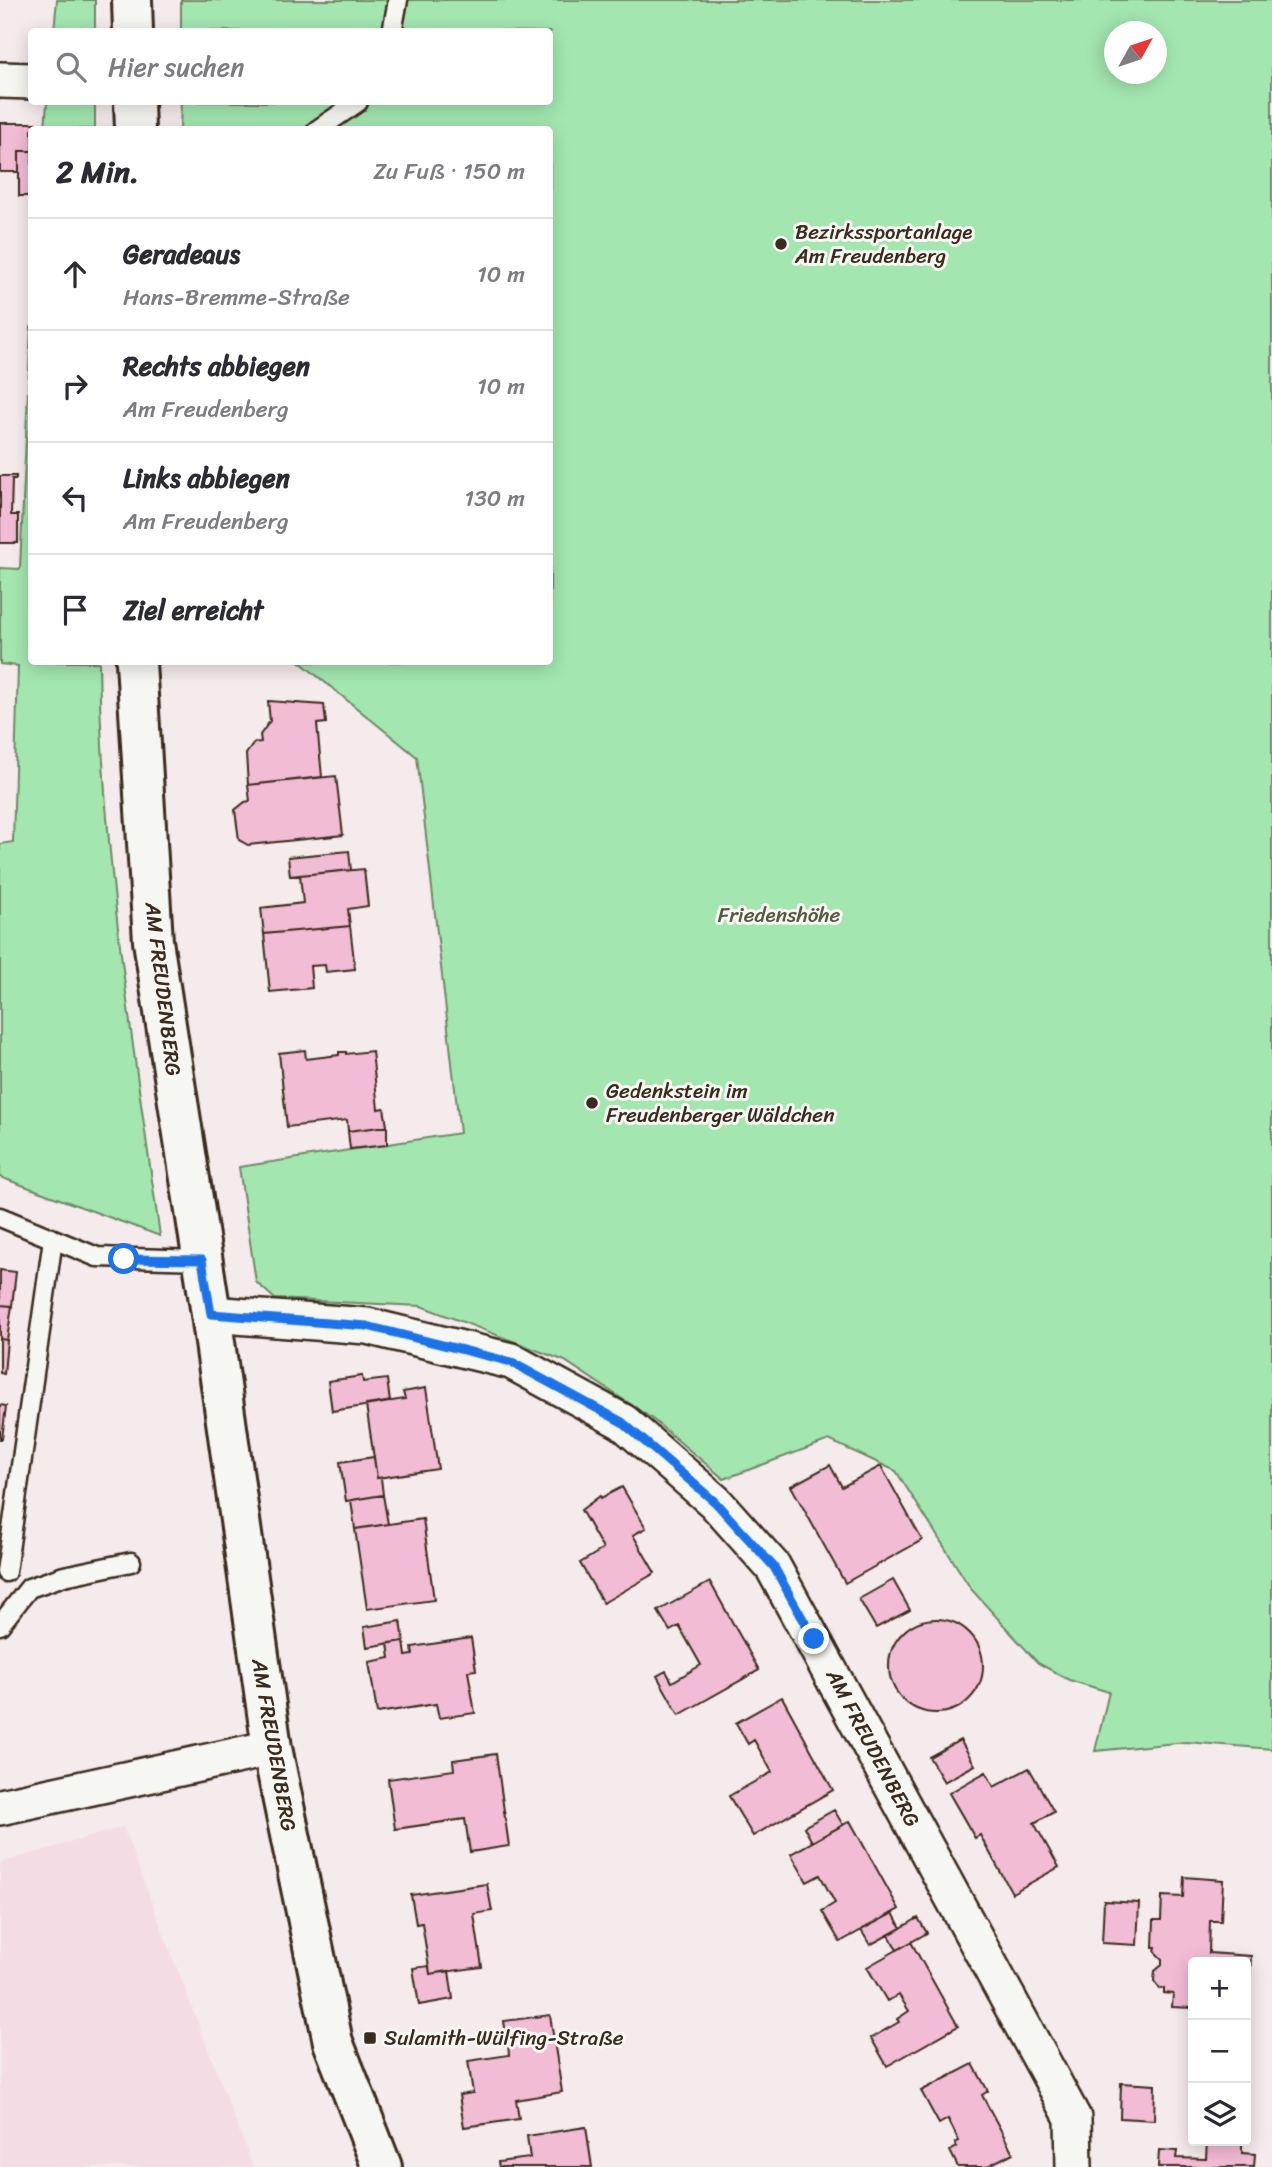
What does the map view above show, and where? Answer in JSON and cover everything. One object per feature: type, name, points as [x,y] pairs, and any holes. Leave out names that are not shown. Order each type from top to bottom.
[{"type":"street","points":[[132,0],[133,28]]},
{"type":"street","points":[[0,80],[28,81]]},
{"type":"street","points":[[134,105],[135,126]]},
{"type":"street","name":"AM FREUDENBERG","points":[[136,665],[153,941],[211,1314],[272,1748],[333,2042],[382,2167]]},
{"type":"street","name":"AM FREUDENBERG","points":[[211,1314],[367,1326],[511,1362],[622,1422],[715,1502],[774,1567],[1073,2118],[1074,2167]]},
{"type":"street","points":[[0,1807],[272,1748]]},
{"type":"lane","points":[[393,28],[398,0]]},
{"type":"lane","points":[[323,126],[354,105]]},
{"type":"lane","points":[[0,1217],[97,1257],[202,1260]]},
{"type":"lane","points":[[6,1572],[53,1239]]},
{"type":"lane","points":[[0,1625],[29,1588],[64,1576],[131,1562]]},
{"type":"shaded area","points":[[123,1827],[253,2167],[0,2167],[0,1863]]},
{"type":"green space","points":[[57,0],[95,0],[95,28],[54,28]]},
{"type":"green space","name":"Friedenshöhe","points":[[181,0],[1272,0],[1272,1749],[1186,1742],[1095,1751],[1109,1692],[1069,1680],[1038,1663],[971,1589],[896,1471],[829,1440],[724,1479],[651,1418],[565,1361],[421,1306],[275,1299],[256,1282],[239,1167],[460,1133],[417,757],[304,665],[553,665],[553,126],[180,126],[181,105],[553,105],[553,28],[181,28]]},
{"type":"green space","points":[[47,105],[95,105],[95,126],[45,126]]},
{"type":"green space","points":[[28,392],[28,665],[99,665],[106,806],[120,950],[160,1236],[0,1177],[0,844],[13,842],[18,666],[0,664],[0,568],[20,569]]},
{"type":"building","points":[[0,123],[36,123],[36,126],[28,126],[28,151],[19,151],[19,172],[0,172]]},
{"type":"building","points":[[19,151],[28,151],[28,196],[19,196]]},
{"type":"building","points":[[0,476],[16,476],[16,479],[12,479],[11,515],[18,515],[18,543],[0,543]]},
{"type":"building","points":[[268,701],[324,705],[326,723],[317,724],[322,777],[248,785],[246,754],[254,743],[261,742],[260,735],[270,721]]},
{"type":"building","points":[[336,776],[343,835],[248,845],[239,840],[235,810],[250,801],[248,785]]},
{"type":"building","points":[[349,851],[351,870],[290,876],[288,857]]},
{"type":"building","points":[[364,869],[368,906],[348,909],[350,926],[264,934],[261,908],[303,903],[300,875]]},
{"type":"building","points":[[350,926],[355,969],[326,972],[325,965],[310,966],[312,988],[270,992],[264,934]]},
{"type":"building","points":[[305,1050],[306,1059],[339,1055],[339,1052],[346,1054],[372,1051],[378,1109],[384,1108],[387,1126],[348,1131],[347,1120],[287,1127],[279,1053]]},
{"type":"building","points":[[387,1126],[387,1145],[350,1149],[348,1131]]},
{"type":"building","points":[[0,1270],[16,1272],[12,1306],[0,1305]]},
{"type":"building","points":[[0,1305],[12,1306],[7,1340],[0,1339]]},
{"type":"building","points":[[0,1339],[7,1340],[4,1374],[0,1373]]},
{"type":"building","points":[[362,1376],[363,1382],[387,1379],[390,1402],[332,1411],[328,1381]]},
{"type":"building","points":[[426,1388],[438,1469],[377,1478],[366,1405],[405,1399],[403,1392]]},
{"type":"building","points":[[0,1405],[6,1406],[2,1439],[0,1439]]},
{"type":"building","points":[[374,1457],[383,1495],[346,1501],[340,1462]]},
{"type":"building","points":[[830,1465],[842,1487],[881,1466],[922,1540],[845,1583],[791,1486]]},
{"type":"building","points":[[622,1487],[646,1528],[633,1535],[655,1573],[603,1603],[580,1563],[603,1549],[581,1510],[600,1496],[601,1498]]},
{"type":"building","points":[[383,1495],[388,1524],[355,1529],[351,1500]]},
{"type":"building","points":[[423,1519],[434,1600],[367,1609],[355,1529]]},
{"type":"building","points":[[893,1580],[910,1610],[876,1628],[859,1599]]},
{"type":"building","points":[[710,1582],[759,1670],[679,1715],[657,1676],[666,1671],[672,1682],[701,1665],[679,1626],[670,1631],[658,1611]]},
{"type":"building","points":[[936,1619],[954,1623],[969,1633],[979,1648],[983,1666],[979,1684],[969,1699],[954,1709],[936,1713],[918,1709],[903,1699],[893,1684],[889,1666],[893,1648],[903,1633],[918,1623]]},
{"type":"building","points":[[401,1621],[404,1641],[367,1647],[364,1627]]},
{"type":"building","points":[[471,1638],[476,1670],[468,1671],[475,1713],[439,1718],[436,1704],[377,1713],[369,1662],[390,1658],[388,1643],[404,1641],[406,1656],[413,1655],[412,1647]]},
{"type":"building","points":[[782,1697],[833,1790],[753,1836],[729,1796],[772,1772],[754,1740],[748,1744],[736,1723]]},
{"type":"building","points":[[960,1740],[975,1765],[944,1782],[929,1757]]},
{"type":"building","points":[[496,1754],[509,1846],[470,1852],[465,1819],[395,1829],[388,1779],[454,1770],[453,1760]]},
{"type":"building","points":[[1029,1768],[1054,1812],[1034,1823],[1059,1867],[1012,1893],[980,1835],[975,1838],[949,1793],[986,1772],[994,1787]]},
{"type":"building","points":[[834,1810],[843,1825],[812,1842],[804,1827]]},
{"type":"building","points":[[850,1821],[899,1909],[840,1942],[822,1911],[835,1903],[820,1875],[807,1882],[791,1854]]},
{"type":"building","points":[[1184,1877],[1223,1880],[1221,1921],[1210,1921],[1209,1953],[1251,1956],[1188,1957],[1188,2008],[1172,2007],[1173,1994],[1164,1993],[1164,1988],[1160,1989],[1154,1981],[1155,1971],[1162,1965],[1162,1959],[1155,1952],[1156,1947],[1153,1947],[1154,1920],[1161,1920],[1162,1896],[1183,1897]]},
{"type":"building","points":[[487,1884],[492,1911],[474,1914],[482,1967],[430,1974],[422,1923],[416,1924],[411,1895]]},
{"type":"building","points":[[1104,1901],[1139,1903],[1137,1945],[1102,1943]]},
{"type":"building","points":[[893,1913],[901,1928],[870,1945],[861,1930]]},
{"type":"building","points":[[918,1918],[927,1933],[897,1950],[889,1935]]},
{"type":"building","points":[[911,1942],[958,2026],[887,2066],[871,2038],[899,2022],[897,2019],[909,2011],[899,1995],[887,2001],[867,1967]]},
{"type":"building","points":[[429,1966],[430,1974],[449,1971],[453,1999],[419,2005],[413,1968]]},
{"type":"building","points":[[550,2015],[562,2092],[516,2100],[519,2119],[464,2127],[459,2095],[473,2093],[468,2061],[509,2055],[508,2044],[504,2045],[502,2036],[506,2035],[504,2021]]},
{"type":"building","points":[[973,2064],[988,2091],[982,2095],[1013,2153],[986,2167],[958,2167],[950,2151],[957,2147],[955,2143],[959,2141],[948,2119],[939,2124],[921,2091]]},
{"type":"building","points":[[1121,2083],[1155,2085],[1154,2120],[1120,2118]]},
{"type":"building","points":[[586,2127],[592,2167],[499,2167],[498,2162],[530,2158],[527,2136]]},
{"type":"building","points":[[1207,2146],[1242,2146],[1242,2153],[1255,2154],[1254,2167],[1158,2167],[1159,2150],[1177,2151],[1176,2158],[1206,2159]]},
{"type":"place","name":"Bezirkssportanlage Am Freudenberg","points":[[781,244]]},
{"type":"place","name":"Gedenkstein im Freudenberger Wäldchen","points":[[592,1103]]},
{"type":"place","name":"Sulamith-Wülfing-Straße","points":[[370,2038]]},
{"type":"route","points":[[124,1259],[202,1260],[211,1314],[367,1326],[511,1362],[622,1422],[715,1502],[774,1567],[814,1639]]}]
